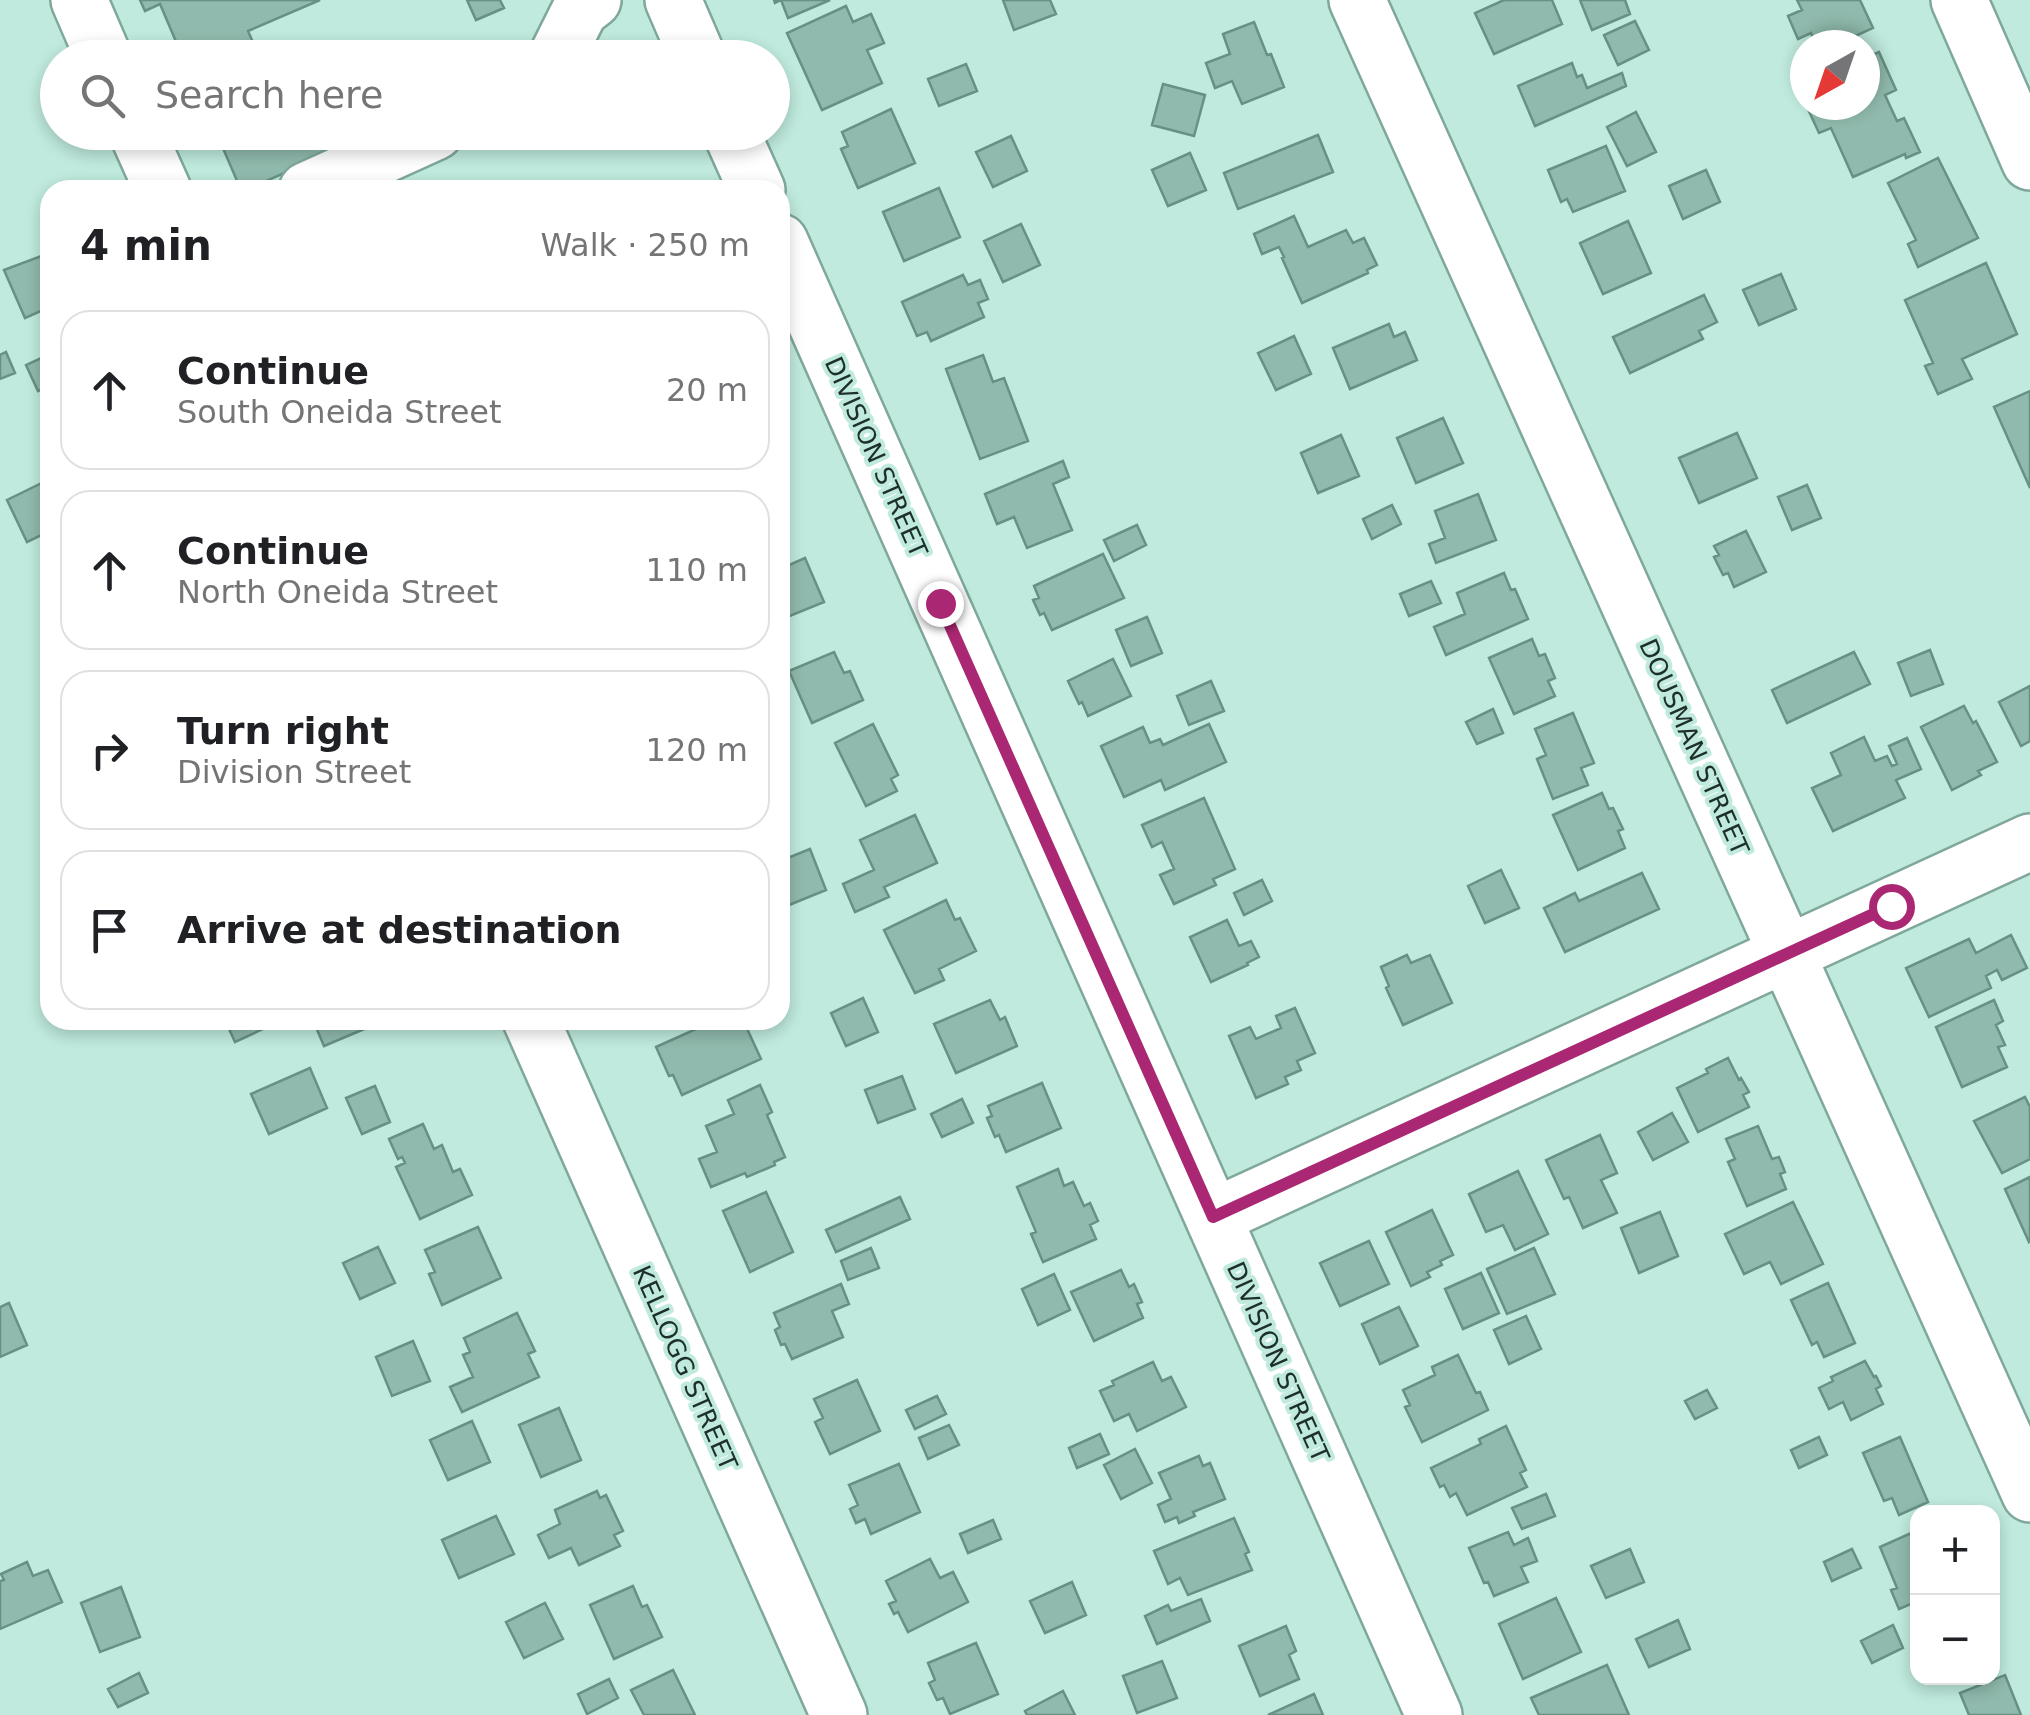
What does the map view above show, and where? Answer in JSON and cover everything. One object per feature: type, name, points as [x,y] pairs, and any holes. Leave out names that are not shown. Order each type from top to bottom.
[{"type":"street","points":[[78,0],[96,40]]},
{"type":"street","points":[[565,40],[580,10],[592,0]]},
{"type":"street","points":[[672,0],[690,40]]},
{"type":"street","name":"DOUSMAN STREET","points":[[1357,0],[2030,1494]]},
{"type":"street","points":[[1959,0],[2030,162]]},
{"type":"street","points":[[145,150],[159,180]]},
{"type":"street","points":[[329,180],[395,150]]},
{"type":"street","points":[[740,150],[753,180]]},
{"type":"street","name":"DIVISION STREET","points":[[790,265],[1434,1715]]},
{"type":"street","points":[[1213,1217],[2030,842]]},
{"type":"street","name":"KELLOGG STREET","points":[[535,1030],[839,1715]]},
{"type":"building","points":[[140,0],[320,0],[248,31],[252,40],[175,40],[160,4],[145,11]]},
{"type":"building","points":[[467,0],[500,0],[504,8],[476,20]]},
{"type":"building","points":[[781,0],[830,0],[788,18]]},
{"type":"building","points":[[1003,0],[1050,0],[1056,14],[1014,30]]},
{"type":"building","points":[[1504,0],[1552,0],[1562,24],[1494,54],[1475,13]]},
{"type":"building","points":[[1580,0],[1625,0],[1630,14],[1592,30]]},
{"type":"building","points":[[1797,0],[1860,0],[1873,28],[1794,30],[1788,16],[1802,10]]},
{"type":"building","points":[[846,6],[853,22],[871,14],[884,43],[867,50],[882,83],[822,110],[787,33]]},
{"type":"building","points":[[1635,21],[1649,50],[1618,65],[1604,35]]},
{"type":"building","points":[[1254,22],[1284,87],[1242,104],[1232,81],[1215,88],[1206,63],[1230,54],[1223,34]]},
{"type":"building","points":[[1880,54],[1896,90],[1885,95],[1897,121],[1904,118],[1920,152],[1906,158],[1905,154],[1853,177],[1831,128],[1819,133],[1813,120],[1880,120]]},
{"type":"building","points":[[1572,63],[1587,88],[1622,73],[1626,86],[1535,126],[1518,86]]},
{"type":"building","points":[[966,64],[977,91],[939,106],[928,79]]},
{"type":"building","points":[[1163,84],[1205,95],[1194,136],[1152,125]]},
{"type":"building","points":[[891,109],[915,163],[858,188],[841,149],[848,146],[842,132]]},
{"type":"building","points":[[1636,112],[1656,152],[1627,166],[1607,127]]},
{"type":"building","points":[[1318,135],[1333,172],[1238,209],[1224,173]]},
{"type":"building","points":[[1011,136],[1027,171],[993,187],[976,152]]},
{"type":"building","points":[[1606,146],[1625,191],[1573,212],[1567,199],[1561,202],[1548,170]]},
{"type":"building","points":[[224,150],[337,150],[269,180],[237,180]]},
{"type":"building","points":[[1190,153],[1206,190],[1168,206],[1152,170]]},
{"type":"building","points":[[1938,158],[1978,238],[1918,267],[1908,244],[1916,240],[1888,183]]},
{"type":"building","points":[[1706,170],[1720,202],[1683,219],[1669,186]]},
{"type":"building","points":[[939,188],[960,237],[904,261],[883,212]]},
{"type":"building","points":[[1294,216],[1308,247],[1346,230],[1353,243],[1364,238],[1377,265],[1368,273],[1302,303],[1279,247],[1262,254],[1254,234]]},
{"type":"building","points":[[1628,221],[1651,273],[1603,294],[1580,243]]},
{"type":"building","points":[[1021,224],[1040,265],[1003,282],[984,241]]},
{"type":"building","points":[[40,256],[40,311],[25,318],[4,270]]},
{"type":"building","points":[[1986,263],[2017,334],[1962,359],[1972,379],[1938,394],[1925,366],[1933,363],[1905,300]]},
{"type":"building","points":[[1781,274],[1796,309],[1759,325],[1743,290]]},
{"type":"building","points":[[963,275],[968,285],[980,280],[988,299],[978,303],[984,317],[931,341],[927,332],[917,336],[902,302]]},
{"type":"building","points":[[1704,295],[1717,322],[1699,331],[1703,339],[1630,373],[1613,337]]},
{"type":"building","points":[[1389,324],[1394,337],[1405,332],[1417,360],[1350,389],[1333,348]]},
{"type":"building","points":[[1294,336],[1311,374],[1276,390],[1258,353]]},
{"type":"building","points":[[6,352],[15,373],[0,379],[0,355]]},
{"type":"building","points":[[983,355],[993,382],[1004,378],[1028,441],[980,459],[946,369]]},
{"type":"building","points":[[40,359],[40,390],[38,391],[26,365]]},
{"type":"building","points":[[2030,391],[2030,488],[1994,407]]},
{"type":"building","points":[[1443,418],[1463,463],[1416,483],[1397,438]]},
{"type":"building","points":[[1737,433],[1757,478],[1699,503],[1679,458]]},
{"type":"building","points":[[1341,435],[1359,476],[1318,493],[1301,453]]},
{"type":"building","points":[[1063,461],[1069,477],[1053,484],[1072,530],[1027,548],[1014,517],[997,524],[985,494]]},
{"type":"building","points":[[40,484],[40,536],[27,542],[7,500]]},
{"type":"building","points":[[1807,485],[1821,518],[1792,530],[1778,497]]},
{"type":"building","points":[[1478,494],[1496,540],[1436,563],[1429,544],[1445,538],[1435,511]]},
{"type":"building","points":[[1392,505],[1401,524],[1372,539],[1363,519]]},
{"type":"building","points":[[1137,525],[1146,545],[1114,561],[1104,540]]},
{"type":"building","points":[[1746,531],[1766,572],[1734,587],[1714,557],[1719,555],[1714,546]]},
{"type":"building","points":[[1103,554],[1124,598],[1052,630],[1033,600],[1039,598],[1034,586]]},
{"type":"building","points":[[805,558],[824,602],[790,616],[790,565]]},
{"type":"building","points":[[1504,573],[1528,619],[1446,655],[1434,627],[1465,614],[1457,593]]},
{"type":"building","points":[[1431,581],[1441,603],[1409,616],[1400,594]]},
{"type":"building","points":[[1147,617],[1162,653],[1131,666],[1116,630]]},
{"type":"building","points":[[1532,639],[1539,656],[1545,654],[1555,678],[1548,681],[1555,696],[1514,714],[1489,658]]},
{"type":"building","points":[[1930,650],[1943,684],[1911,696],[1898,663]]},
{"type":"building","points":[[834,652],[844,673],[850,671],[863,700],[812,723],[790,671]]},
{"type":"building","points":[[1854,652],[1870,684],[1787,723],[1772,690]]},
{"type":"building","points":[[1113,659],[1131,696],[1088,716],[1068,681]]},
{"type":"building","points":[[1211,681],[1224,711],[1189,725],[1177,696]]},
{"type":"building","points":[[2030,686],[2030,741],[2021,746],[1999,702]]},
{"type":"building","points":[[1964,706],[1997,762],[1952,790],[1921,727]]},
{"type":"building","points":[[1493,709],[1503,733],[1477,744],[1466,722]]},
{"type":"building","points":[[1573,713],[1594,763],[1581,768],[1588,785],[1553,799],[1537,759],[1546,755],[1535,729]]},
{"type":"building","points":[[873,724],[898,775],[891,779],[897,791],[866,806],[835,743]]},
{"type":"building","points":[[1209,724],[1226,762],[1165,790],[1161,780],[1124,797],[1101,746],[1143,727],[1150,743],[1160,739],[1163,745]]},
{"type":"building","points":[[1864,737],[1875,761],[1887,756],[1892,766],[1897,764],[1889,746],[1907,738],[1921,769],[1896,780],[1905,798],[1833,831],[1812,788],[1841,775],[1831,753]]},
{"type":"building","points":[[1602,793],[1623,829],[1618,831],[1625,848],[1578,870],[1553,815]]},
{"type":"building","points":[[1204,798],[1235,869],[1213,879],[1216,885],[1174,904],[1160,875],[1174,869],[1162,842],[1152,847],[1142,825]]},
{"type":"building","points":[[915,815],[937,863],[884,887],[889,897],[855,912],[843,884],[874,870],[860,840]]},
{"type":"building","points":[[810,849],[826,890],[790,905],[790,857]]},
{"type":"building","points":[[1501,870],[1519,908],[1485,923],[1468,886]]},
{"type":"building","points":[[1642,873],[1659,909],[1565,952],[1544,908],[1575,893],[1579,901]]},
{"type":"building","points":[[1262,880],[1272,901],[1244,915],[1234,893]]},
{"type":"building","points":[[946,900],[976,951],[939,969],[944,980],[915,993],[884,930]]},
{"type":"building","points":[[1227,920],[1239,946],[1251,941],[1259,957],[1211,982],[1190,937]]},
{"type":"building","points":[[2011,935],[2027,968],[2002,980],[1997,970],[1986,976],[1991,988],[1929,1017],[1906,968],[1969,939],[1976,953]]},
{"type":"building","points":[[1407,955],[1411,963],[1430,955],[1452,1003],[1403,1025],[1381,967]]},
{"type":"building","points":[[863,998],[878,1032],[846,1046],[831,1013]]},
{"type":"building","points":[[990,1000],[1000,1020],[1005,1017],[1017,1046],[956,1073],[934,1024]]},
{"type":"building","points":[[1994,1000],[2003,1021],[1996,1025],[2005,1045],[1998,1047],[2007,1067],[1962,1087],[1936,1027]]},
{"type":"building","points":[[1295,1008],[1315,1053],[1297,1061],[1301,1070],[1285,1077],[1288,1084],[1256,1098],[1229,1036],[1250,1027],[1256,1039],[1281,1028],[1276,1016]]},
{"type":"building","points":[[230,1030],[261,1030],[235,1042]]},
{"type":"building","points":[[317,1030],[362,1030],[324,1046]]},
{"type":"building","points":[[694,1030],[748,1030],[761,1059],[682,1095],[656,1047]]},
{"type":"building","points":[[1728,1058],[1749,1092],[1743,1095],[1749,1107],[1698,1132],[1677,1088]]},
{"type":"building","points":[[310,1068],[327,1108],[269,1134],[251,1094]]},
{"type":"building","points":[[902,1076],[915,1109],[878,1123],[865,1090]]},
{"type":"building","points":[[1042,1083],[1061,1128],[1006,1152],[987,1118],[992,1116],[988,1106]]},
{"type":"building","points":[[760,1085],[772,1112],[767,1115],[785,1157],[747,1177],[745,1173],[711,1187],[699,1159],[717,1152],[706,1126],[734,1114],[728,1100]]},
{"type":"building","points":[[375,1086],[390,1122],[362,1134],[346,1098]]},
{"type":"building","points":[[2025,1097],[2030,1107],[2030,1159],[2002,1173],[1974,1121]]},
{"type":"building","points":[[962,1099],[973,1123],[942,1137],[931,1114]]},
{"type":"building","points":[[1672,1113],[1688,1142],[1653,1160],[1638,1132]]},
{"type":"building","points":[[423,1124],[434,1149],[442,1145],[453,1172],[460,1169],[472,1195],[420,1219],[396,1167],[405,1163],[402,1157],[398,1159],[389,1139]]},
{"type":"building","points":[[1758,1126],[1772,1159],[1779,1157],[1786,1189],[1747,1206],[1728,1162],[1735,1159],[1726,1139]]},
{"type":"building","points":[[1600,1135],[1617,1173],[1601,1180],[1617,1213],[1583,1228],[1546,1160]]},
{"type":"building","points":[[1058,1169],[1064,1186],[1073,1182],[1084,1206],[1090,1203],[1098,1221],[1090,1225],[1096,1239],[1043,1262],[1031,1234],[1036,1232],[1017,1187]]},
{"type":"building","points":[[1518,1171],[1548,1234],[1515,1250],[1503,1225],[1486,1232],[1469,1194]]},
{"type":"building","points":[[2030,1177],[2030,1241],[2029,1242],[2005,1189]]},
{"type":"building","points":[[766,1192],[793,1252],[750,1272],[723,1211]]},
{"type":"building","points":[[900,1197],[910,1219],[836,1252],[826,1230]]},
{"type":"building","points":[[1793,1202],[1823,1264],[1781,1284],[1770,1262],[1744,1274],[1725,1234]]},
{"type":"building","points":[[1432,1210],[1453,1255],[1427,1272],[1430,1277],[1411,1286],[1386,1232]]},
{"type":"building","points":[[1660,1212],[1678,1256],[1639,1273],[1621,1228]]},
{"type":"building","points":[[478,1227],[501,1278],[442,1305],[429,1274],[435,1272],[425,1250]]},
{"type":"building","points":[[1369,1241],[1389,1284],[1340,1306],[1320,1263]]},
{"type":"building","points":[[378,1247],[395,1283],[360,1299],[343,1263]]},
{"type":"building","points":[[871,1248],[879,1268],[848,1280],[841,1261]]},
{"type":"building","points":[[1534,1248],[1555,1294],[1507,1314],[1487,1269]]},
{"type":"building","points":[[1121,1270],[1129,1287],[1134,1284],[1142,1302],[1137,1304],[1143,1318],[1094,1341],[1071,1292]]},
{"type":"building","points":[[1481,1273],[1499,1313],[1463,1329],[1445,1289]]},
{"type":"building","points":[[1054,1274],[1070,1310],[1038,1325],[1022,1289]]},
{"type":"building","points":[[1828,1283],[1855,1343],[1824,1357],[1817,1342],[1812,1345],[1791,1300]]},
{"type":"building","points":[[841,1284],[849,1304],[832,1311],[843,1337],[792,1359],[775,1330],[780,1327],[774,1313]]},
{"type":"building","points":[[9,1303],[27,1345],[0,1357],[0,1307]]},
{"type":"building","points":[[1399,1307],[1418,1346],[1380,1364],[1362,1324]]},
{"type":"building","points":[[517,1313],[535,1351],[528,1354],[539,1377],[462,1412],[450,1387],[473,1377],[463,1355],[470,1352],[464,1338]]},
{"type":"building","points":[[1526,1316],[1541,1349],[1509,1364],[1494,1330]]},
{"type":"building","points":[[413,1341],[430,1381],[392,1396],[376,1357]]},
{"type":"building","points":[[1458,1355],[1488,1410],[1422,1442],[1405,1407],[1410,1405],[1403,1390],[1435,1375],[1432,1367]]},
{"type":"building","points":[[1865,1361],[1881,1386],[1876,1389],[1883,1404],[1851,1420],[1843,1402],[1829,1409],[1819,1388],[1833,1381],[1831,1377]]},
{"type":"building","points":[[1153,1362],[1162,1381],[1171,1377],[1186,1407],[1137,1431],[1129,1414],[1114,1421],[1100,1391],[1114,1385],[1112,1381]]},
{"type":"building","points":[[857,1380],[880,1431],[830,1454],[815,1422],[823,1418],[814,1399]]},
{"type":"building","points":[[1707,1390],[1717,1408],[1695,1419],[1685,1401]]},
{"type":"building","points":[[937,1396],[946,1414],[915,1429],[906,1410]]},
{"type":"building","points":[[559,1408],[581,1460],[541,1477],[519,1425]]},
{"type":"building","points":[[472,1421],[490,1462],[448,1480],[430,1440]]},
{"type":"building","points":[[949,1425],[959,1445],[928,1459],[919,1438]]},
{"type":"building","points":[[1506,1426],[1526,1470],[1520,1473],[1527,1487],[1467,1515],[1456,1493],[1450,1497],[1444,1485],[1440,1487],[1431,1468],[1481,1444],[1479,1439]]},
{"type":"building","points":[[1100,1434],[1109,1454],[1077,1468],[1069,1448]]},
{"type":"building","points":[[1819,1437],[1827,1455],[1799,1468],[1791,1450]]},
{"type":"building","points":[[1900,1437],[1928,1502],[1910,1505],[1910,1510],[1899,1515],[1892,1498],[1884,1501],[1863,1453]]},
{"type":"building","points":[[1135,1449],[1152,1483],[1121,1499],[1104,1465]]},
{"type":"building","points":[[1199,1456],[1203,1466],[1210,1463],[1225,1499],[1193,1512],[1195,1516],[1179,1523],[1177,1517],[1165,1522],[1158,1505],[1171,1499],[1159,1473]]},
{"type":"building","points":[[899,1464],[920,1512],[871,1534],[865,1519],[856,1523],[850,1509],[858,1505],[849,1485]]},
{"type":"building","points":[[597,1491],[600,1498],[606,1495],[623,1531],[614,1535],[620,1546],[579,1565],[571,1548],[549,1558],[538,1535],[560,1524],[555,1510]]},
{"type":"building","points":[[1546,1494],[1555,1516],[1522,1529],[1512,1508]]},
{"type":"building","points":[[496,1516],[514,1554],[459,1578],[442,1540]]},
{"type":"building","points":[[1234,1518],[1249,1552],[1245,1554],[1252,1570],[1188,1595],[1180,1578],[1168,1584],[1154,1551]]},
{"type":"building","points":[[993,1520],[1001,1539],[968,1553],[960,1534]]},
{"type":"building","points":[[1508,1532],[1514,1545],[1528,1538],[1537,1561],[1521,1567],[1528,1582],[1494,1596],[1469,1548]]},
{"type":"building","points":[[1910,1534],[1910,1604],[1899,1609],[1891,1590],[1897,1588],[1880,1547]]},
{"type":"building","points":[[1630,1549],[1644,1582],[1606,1598],[1591,1566]]},
{"type":"building","points":[[1852,1549],[1861,1568],[1832,1581],[1824,1562]]},
{"type":"building","points":[[930,1559],[940,1578],[953,1572],[968,1602],[908,1632],[889,1604],[896,1601],[886,1581]]},
{"type":"building","points":[[27,1562],[33,1576],[48,1570],[62,1602],[0,1629],[0,1581],[4,1580],[1,1574]]},
{"type":"building","points":[[1072,1582],[1086,1615],[1045,1633],[1030,1601]]},
{"type":"building","points":[[633,1586],[662,1637],[614,1659],[590,1605]]},
{"type":"building","points":[[121,1587],[140,1637],[100,1652],[81,1603]]},
{"type":"building","points":[[1556,1598],[1581,1652],[1523,1679],[1499,1624]]},
{"type":"building","points":[[1201,1599],[1210,1621],[1157,1644],[1145,1616],[1168,1605],[1171,1611]]},
{"type":"building","points":[[545,1603],[563,1639],[524,1658],[506,1622]]},
{"type":"building","points":[[1678,1620],[1690,1649],[1649,1667],[1636,1639]]},
{"type":"building","points":[[1893,1625],[1903,1648],[1872,1663],[1861,1641]]},
{"type":"building","points":[[1286,1626],[1296,1651],[1289,1655],[1299,1679],[1260,1696],[1239,1646]]},
{"type":"building","points":[[976,1643],[998,1694],[950,1714],[943,1698],[937,1700],[929,1683],[935,1680],[928,1663]]},
{"type":"building","points":[[1162,1661],[1177,1698],[1137,1713],[1123,1676]]},
{"type":"building","points":[[1607,1665],[1629,1715],[1539,1715],[1531,1698]]},
{"type":"building","points":[[673,1670],[695,1715],[644,1715],[631,1690]]},
{"type":"building","points":[[139,1673],[148,1693],[118,1707],[108,1689]]},
{"type":"building","points":[[2005,1675],[2021,1715],[1969,1715],[1960,1693],[1980,1685],[2000,1685],[2000,1677]]},
{"type":"building","points":[[609,1679],[618,1698],[587,1714],[578,1694]]},
{"type":"building","points":[[1063,1691],[1075,1715],[1027,1715],[1025,1711]]},
{"type":"building","points":[[1314,1694],[1323,1715],[1268,1715]]},
{"type":"route","points":[[940,603],[1213,1217],[1891,906]]}]
